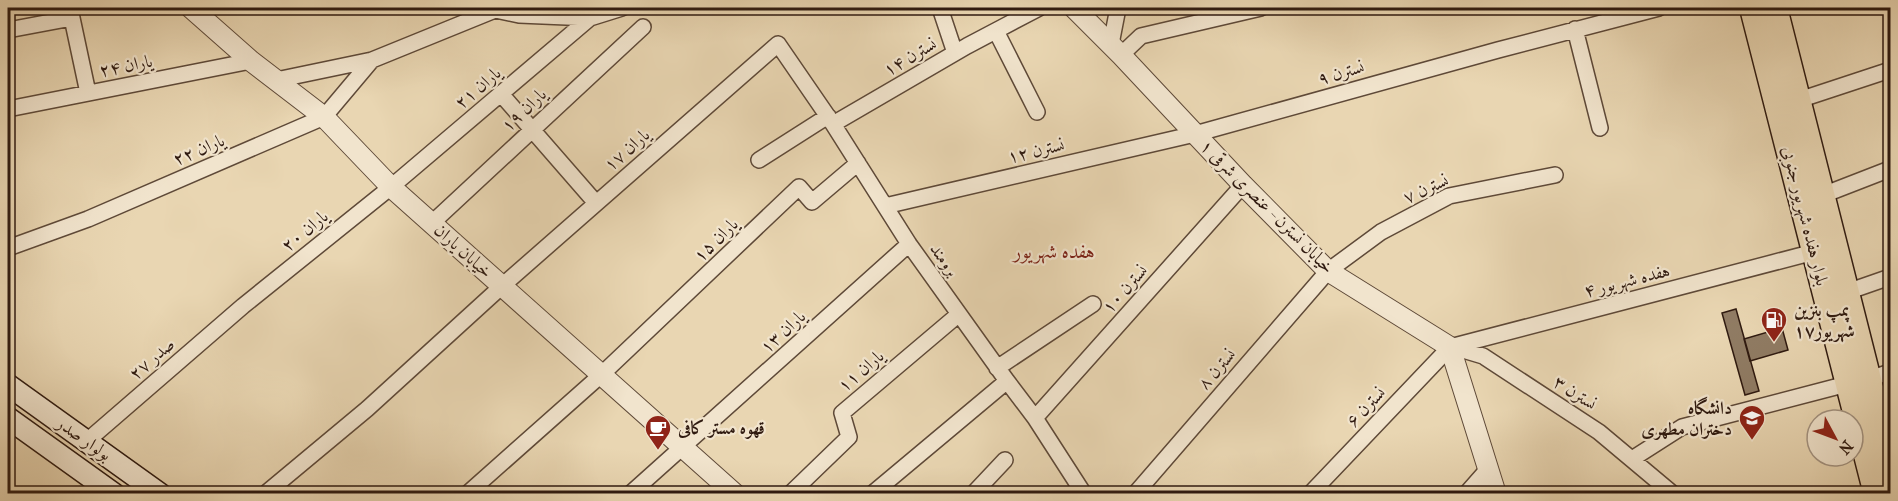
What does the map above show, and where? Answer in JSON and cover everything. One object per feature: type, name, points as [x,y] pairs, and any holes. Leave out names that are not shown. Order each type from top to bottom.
[{"type":"main road","name":"بلوار هفده شهریور جنوبی","points":[[1752,8],[1814,252],[1869,378],[1876,494]]},
{"type":"main road","name":"بلوار هفده شهریور جنوبی","points":[[1775,8],[1890,461]]},
{"type":"main road","name":"بولوار صدر","points":[[8,385],[160,494]]},
{"type":"main road","name":"بولوار صدر","points":[[8,418],[114,494]]},
{"type":"street","name":"خیابان یاران","points":[[191,8],[251,61],[324,117],[391,187],[735,494]]},
{"type":"street","points":[[276,80],[372,60],[489,9],[519,15],[590,18],[622,8]]},
{"type":"street","points":[[940,8],[956,53]]},
{"type":"street","name":"نسترن ۱۴","points":[[759,160],[1039,8]]},
{"type":"street","name":"خیابان نسترن - عنصری شرقی ۱","points":[[1074,8],[1328,271],[1450,347]]},
{"type":"street","points":[[1116,50],[1118,8]]},
{"type":"street","points":[[1116,50],[1140,36],[1261,8]]},
{"type":"street","points":[[1593,8],[1596,23]]},
{"type":"street","name":"نسترن ۹","points":[[1195,134],[1596,23],[1659,8]]},
{"type":"street","points":[[8,30],[71,13],[88,93]]},
{"type":"street","name":"یاران ۲۱","points":[[391,187],[590,18]]},
{"type":"street","name":"یاران ۱۹","points":[[432,223],[643,27]]},
{"type":"street","points":[[1575,29],[1600,128]]},
{"type":"street","points":[[996,31],[1037,112]]},
{"type":"street","name":"برومند","points":[[778,44],[831,120],[909,244],[1035,418],[1084,494]]},
{"type":"street","name":"یاران ۱۷","points":[[265,494],[367,409],[502,286],[778,44]]},
{"type":"street","points":[[324,117],[372,60]]},
{"type":"street","name":"یاران ۲۴","points":[[8,109],[251,61]]},
{"type":"street","points":[[1799,100],[1890,70]]},
{"type":"street","points":[[501,94],[596,204]]},
{"type":"street","name":"یاران ۲۲","points":[[8,248],[88,219],[324,117]]},
{"type":"street","name":"نسترن ۱۲","points":[[885,206],[1195,134]]},
{"type":"street","name":"یاران ۱۵","points":[[601,375],[799,187],[812,202],[858,163]]},
{"type":"street","points":[[1823,195],[1890,169]]},
{"type":"street","name":"نسترن ۷","points":[[1328,271],[1381,232],[1449,196],[1554,175]]},
{"type":"street","name":"نسترن ۱۰","points":[[1035,418],[1243,185]]},
{"type":"street","name":"یاران ۲۰","points":[[243,306],[391,187]]},
{"type":"street","name":"یاران ۱۳","points":[[630,494],[909,244]]},
{"type":"street","name":"هفده شهریور ۴","points":[[1450,347],[1814,252]]},
{"type":"street","name":"نسترن ۸","points":[[1135,494],[1328,271]]},
{"type":"street","points":[[1847,292],[1890,278]]},
{"type":"street","points":[[872,494],[1002,375],[1093,304]]},
{"type":"street","name":"صدر ۲۷","points":[[87,441],[243,306]]},
{"type":"street","name":"یاران ۱۱","points":[[790,494],[849,437],[842,413],[959,314]]},
{"type":"street","points":[[1483,356],[1477,351],[1476,345],[1485,338]]},
{"type":"street","points":[[1450,347],[1496,494]]},
{"type":"street","name":"نسترن ۳","points":[[1450,347],[1483,356],[1599,432],[1669,493]]},
{"type":"street","name":"نسترن ۶","points":[[1310,494],[1450,347]]},
{"type":"street","points":[[470,491],[601,375]]},
{"type":"street","points":[[1632,459],[1682,427],[1869,378]]},
{"type":"street","points":[[973,494],[1005,460]]},
{"type":"street","points":[[1466,494],[1488,469]]},
{"type":"building","points":[[1736,309],[1759,391],[1745,395],[1722,313]]},
{"type":"building","points":[[1782,328],[1788,350],[1750,361],[1744,339]]},
{"type":"place","name":"پمپ بنزین ۱۷شهریور","points":[[1774,343]]},
{"type":"place","name":"دانشگاه دختران مطهری","points":[[1752,441]]},
{"type":"place","name":"قهوه مستر کافی","points":[[658,451]]},
{"type":"district","name":"هفده شهریور","points":[[1054,251]]}]
